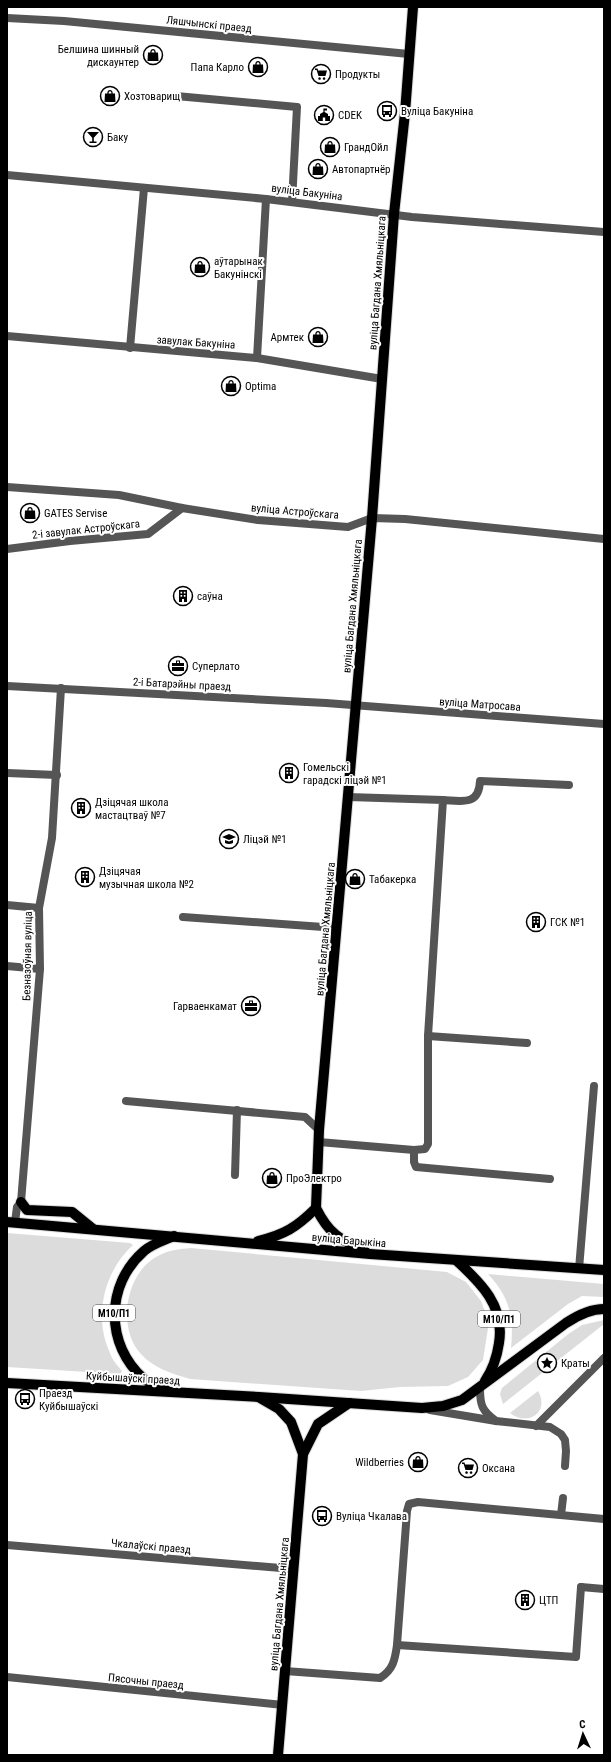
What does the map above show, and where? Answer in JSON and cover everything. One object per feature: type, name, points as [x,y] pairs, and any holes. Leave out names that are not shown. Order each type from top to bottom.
[{"type":"main road","name":"вуліца Багдана Хмяльніцкага","points":[[316,1208],[319,1142],[372,518],[394,214],[413,7]]},
{"type":"main road","points":[[21,1202],[27,1210],[72,1212],[93,1229]]},
{"type":"main road","points":[[249,1243],[276,1237],[300,1223],[316,1208],[324,1223],[334,1234],[370,1254]]},
{"type":"main road","name":"вуліца Барыкіна","points":[[11,1222],[174,1235],[370,1254],[604,1270]]},
{"type":"main road","name":"М10/П1","points":[[171,1393],[146,1380],[134,1369],[124,1354],[116,1336],[114,1304],[130,1265],[145,1250],[174,1235]]},
{"type":"main road","name":"М10/П1","points":[[456,1260],[476,1278],[489,1296],[498,1313],[501,1334],[498,1352],[492,1371],[480,1389]]},
{"type":"main road","name":"М10/П1","points":[[258,1397],[422,1408],[443,1406],[462,1400],[480,1389],[578,1315],[604,1309]]},
{"type":"main road","name":"Куйбышаўскі праезд","points":[[7,1382],[258,1397]]},
{"type":"main road","points":[[258,1397],[280,1409],[291,1422],[303,1454]]},
{"type":"main road","points":[[303,1454],[318,1424],[349,1403]]},
{"type":"main road","name":"вуліца Багдана Хмяльніцкага","points":[[278,1755],[303,1454]]},
{"type":"street","name":"Ляшчынскі праезд","points":[[7,18],[71,22],[409,54]]},
{"type":"street","points":[[176,96],[297,107],[292,202]]},
{"type":"street","name":"вуліца Бакуніна","points":[[7,175],[266,199],[412,217],[604,232]]},
{"type":"street","points":[[130,348],[144,188]]},
{"type":"street","points":[[257,358],[266,199]]},
{"type":"street","name":"завулак Бакуніна","points":[[7,336],[257,358],[382,379]]},
{"type":"street","name":"вуліца Астроўскага","points":[[7,487],[119,495],[182,508],[258,520],[348,527],[372,518],[405,519],[604,539]]},
{"type":"street","name":"2-і завулак Астроўскага","points":[[7,549],[70,541],[148,534],[182,508]]},
{"type":"street","name":"2-і Батарэйны праезд","points":[[7,686],[355,706]]},
{"type":"street","name":"Безназоўная вуліца","points":[[11,1222],[17,1207],[21,1202],[40,969],[39,908],[52,838],[57,775],[61,688]]},
{"type":"street","name":"вуліца Матросава","points":[[355,706],[604,724]]},
{"type":"street","points":[[7,773],[57,775]]},
{"type":"street","points":[[348,797],[470,801],[476,796],[480,788],[480,781],[569,786]]},
{"type":"street","points":[[319,1142],[414,1150],[425,1149],[428,1144],[428,1036],[443,800]]},
{"type":"street","points":[[7,905],[39,908]]},
{"type":"street","points":[[183,917],[337,928]]},
{"type":"street","points":[[7,966],[40,969]]},
{"type":"street","points":[[428,1036],[526,1043]]},
{"type":"street","points":[[579,1269],[594,1086]]},
{"type":"street","points":[[126,1101],[305,1117],[320,1130]]},
{"type":"street","points":[[235,1175],[237,1110]]},
{"type":"street","points":[[414,1150],[414,1162],[416,1167],[550,1179]]},
{"type":"street","points":[[536,1426],[586,1374],[604,1358]]},
{"type":"street","points":[[480,1389],[480,1403],[484,1411],[496,1421]]},
{"type":"street","points":[[422,1408],[496,1421],[550,1427],[561,1434],[566,1448],[565,1466]]},
{"type":"street","points":[[561,1515],[562,1498]]},
{"type":"street","points":[[285,1671],[380,1678],[387,1674],[392,1668],[395,1660],[397,1645],[407,1511],[410,1504],[418,1502],[604,1519]]},
{"type":"street","name":"Чкалаўскі праезд","points":[[7,1545],[293,1569]]},
{"type":"street","points":[[397,1645],[576,1657],[581,1587],[604,1589]]},
{"type":"street","name":"Пясочны праезд","points":[[7,1677],[283,1705]]},
{"type":"shaded area","points":[[7,1233],[130,1243],[133,1245],[123,1256],[108,1281],[102,1310],[102,1325],[105,1339],[112,1358],[122,1371],[120,1374],[7,1367]]},
{"type":"shaded area","points":[[191,1248],[447,1272],[466,1282],[481,1301],[489,1322],[483,1360],[468,1377],[448,1386],[400,1387],[361,1391],[190,1379],[170,1373],[157,1367],[146,1359],[133,1343],[127,1317],[128,1302],[131,1289],[137,1276],[145,1265],[156,1257],[169,1251]]},
{"type":"shaded area","points":[[488,1274],[604,1284],[604,1297],[582,1296],[568,1304],[511,1348],[512,1326],[509,1308],[501,1291]]},
{"type":"shaded area","points":[[604,1320],[604,1324],[503,1404],[500,1394],[502,1388],[567,1335],[582,1325]]},
{"type":"shaded area","points":[[538,1391],[541,1399],[541,1405],[539,1411],[535,1415],[530,1418],[524,1418],[517,1417],[510,1413]]},
{"type":"place","name":"Белшина шинный дискаунтер","points":[[153,55]]},
{"type":"place","name":"Папа Карло","points":[[258,67]]},
{"type":"place","name":"Продукты","points":[[321,74]]},
{"type":"place","name":"Хозтоварищ","points":[[110,96]]},
{"type":"place","name":"Вуліца Бакуніна","points":[[387,111]]},
{"type":"place","name":"CDEK","points":[[324,115]]},
{"type":"place","name":"Баку","points":[[93,137]]},
{"type":"place","name":"ГрандОйл","points":[[330,147]]},
{"type":"place","name":"Автопартнёр","points":[[318,169]]},
{"type":"place","name":"аўтарынак Бакунінскі","points":[[200,267]]},
{"type":"place","name":"Армтек","points":[[318,337]]},
{"type":"place","name":"Optima","points":[[231,386]]},
{"type":"place","name":"GATES Servise","points":[[30,513]]},
{"type":"place","name":"саўна","points":[[183,596]]},
{"type":"place","name":"Суперлато","points":[[178,666]]},
{"type":"place","name":"Гомельскі гарадскі ліцэй №1","points":[[289,773]]},
{"type":"place","name":"Дзіцячая школа мастацтваў №7","points":[[81,808]]},
{"type":"place","name":"Ліцэй №1","points":[[229,839]]},
{"type":"place","name":"Дзіцячая музычная школа №2","points":[[85,877]]},
{"type":"place","name":"Табакерка","points":[[355,879]]},
{"type":"place","name":"ГСК №1","points":[[536,922]]},
{"type":"place","name":"Гарваенкамат","points":[[251,1006]]},
{"type":"place","name":"ПроЭлектро","points":[[272,1178]]},
{"type":"place","name":"Краты","points":[[547,1363]]},
{"type":"place","name":"Праезд Куйбышаўскі","points":[[25,1399]]},
{"type":"place","name":"Wildberries","points":[[418,1462]]},
{"type":"place","name":"Оксана","points":[[468,1468]]},
{"type":"place","name":"Вуліца Чкалава","points":[[322,1516]]},
{"type":"place","name":"ЦТП","points":[[525,1600]]}]
